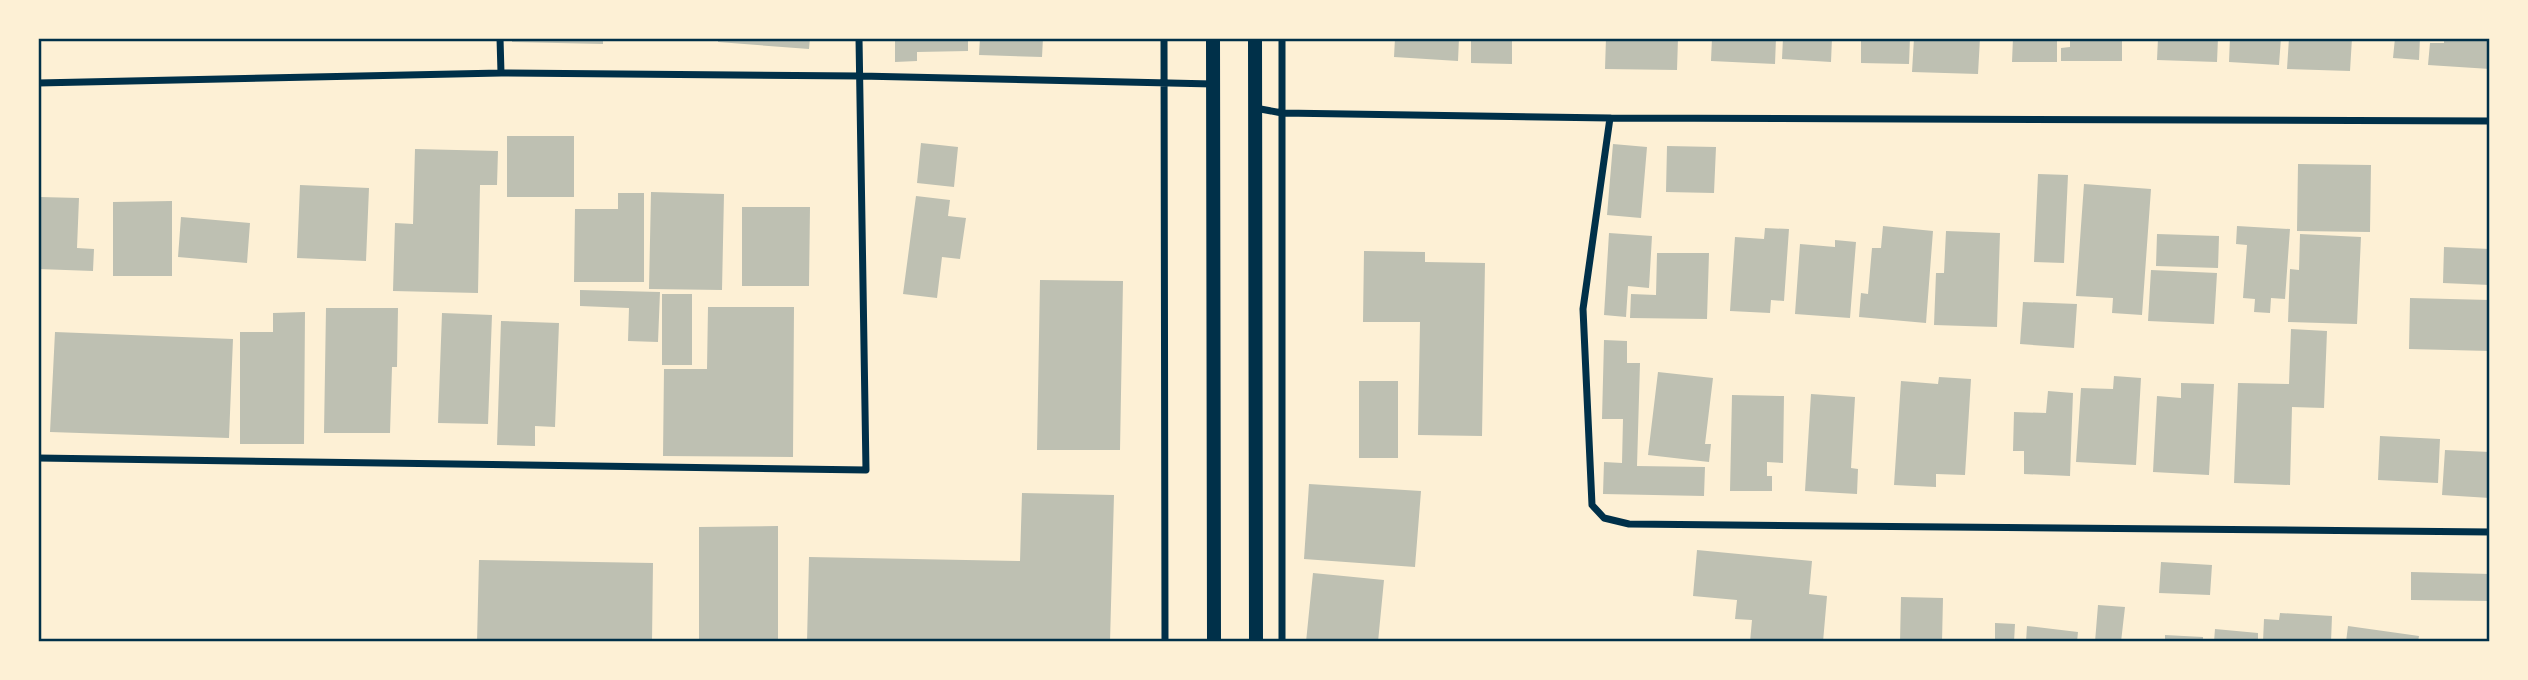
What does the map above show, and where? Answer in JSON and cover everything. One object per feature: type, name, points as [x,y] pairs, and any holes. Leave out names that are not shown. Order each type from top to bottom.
[{"type":"main road","points":[[1213,38],[1214,642]]},
{"type":"main road","points":[[1255,38],[1256,642]]},
{"type":"street","points":[[500,38],[501,73]]},
{"type":"street","points":[[38,458],[866,470],[859,38]]},
{"type":"street","points":[[1164,38],[1166,642]]},
{"type":"street","points":[[1282,38],[1282,642]]},
{"type":"street","points":[[38,83],[501,73],[860,76],[1213,84]]},
{"type":"street","points":[[1255,108],[1282,113],[1610,118],[2490,121]]},
{"type":"street","points":[[1610,118],[1583,309],[1592,505],[1604,518],[1629,524],[2490,531]]},
{"type":"building","points":[[512,38],[603,38],[603,44],[512,42]]},
{"type":"building","points":[[718,38],[810,38],[809,49],[718,42]]},
{"type":"building","points":[[895,38],[968,38],[968,51],[917,52],[917,61],[895,62]]},
{"type":"building","points":[[980,38],[1043,38],[1042,57],[979,55]]},
{"type":"building","points":[[1395,38],[1459,38],[1458,61],[1394,57]]},
{"type":"building","points":[[1471,38],[1512,38],[1512,64],[1471,63]]},
{"type":"building","points":[[1606,38],[1678,38],[1677,70],[1605,69]]},
{"type":"building","points":[[1712,38],[1776,38],[1775,64],[1711,61]]},
{"type":"building","points":[[1783,38],[1832,38],[1831,62],[1782,59]]},
{"type":"building","points":[[1861,38],[1910,38],[1909,64],[1861,63]]},
{"type":"building","points":[[1914,38],[1980,38],[1978,74],[1912,72]]},
{"type":"building","points":[[2013,38],[2057,38],[2057,62],[2012,62]]},
{"type":"building","points":[[2070,38],[2122,38],[2122,61],[2061,61],[2061,48],[2070,47]]},
{"type":"building","points":[[2158,38],[2218,38],[2217,62],[2157,60]]},
{"type":"building","points":[[2230,38],[2281,38],[2279,65],[2229,62]]},
{"type":"building","points":[[2289,38],[2352,38],[2350,71],[2287,69]]},
{"type":"building","points":[[2395,38],[2420,38],[2419,60],[2393,58]]},
{"type":"building","points":[[2444,38],[2490,38],[2490,69],[2428,65],[2430,43],[2444,43]]},
{"type":"building","points":[[507,136],[574,136],[574,197],[507,197]]},
{"type":"building","points":[[921,143],[958,147],[954,187],[917,183]]},
{"type":"building","points":[[1613,144],[1647,147],[1641,218],[1607,215]]},
{"type":"building","points":[[1667,146],[1716,147],[1714,193],[1666,192]]},
{"type":"building","points":[[415,149],[498,151],[497,185],[480,185],[478,293],[393,291],[395,223],[413,224]]},
{"type":"building","points":[[2298,164],[2371,165],[2370,232],[2297,231]]},
{"type":"building","points":[[2038,174],[2068,175],[2064,263],[2034,262]]},
{"type":"building","points":[[2084,184],[2151,189],[2142,315],[2112,313],[2113,298],[2076,296]]},
{"type":"building","points":[[300,185],[369,188],[366,261],[297,258]]},
{"type":"building","points":[[651,192],[724,194],[722,290],[649,289]]},
{"type":"building","points":[[618,193],[644,193],[644,282],[574,282],[575,209],[618,209]]},
{"type":"building","points":[[916,196],[950,200],[948,216],[966,218],[960,259],[942,257],[937,298],[903,294]]},
{"type":"building","points":[[40,197],[79,198],[77,248],[94,249],[93,271],[38,269]]},
{"type":"building","points":[[172,201],[172,276],[113,276],[113,202]]},
{"type":"building","points":[[742,207],[810,207],[809,286],[742,286]]},
{"type":"building","points":[[181,217],[250,223],[247,263],[178,257]]},
{"type":"building","points":[[1883,226],[1933,231],[1926,323],[1859,317],[1861,293],[1868,294],[1872,248],[1881,248]]},
{"type":"building","points":[[2237,226],[2290,229],[2285,299],[2271,298],[2270,313],[2254,312],[2255,299],[2243,298],[2247,245],[2236,244]]},
{"type":"building","points":[[1765,228],[1789,229],[1784,301],[1771,300],[1770,313],[1730,311],[1735,237],[1764,239]]},
{"type":"building","points":[[1946,231],[2000,233],[1997,327],[1934,325],[1936,273],[1944,273]]},
{"type":"building","points":[[1609,233],[1652,236],[1649,288],[1628,286],[1626,317],[1604,315]]},
{"type":"building","points":[[2157,234],[2219,236],[2218,268],[2156,266]]},
{"type":"building","points":[[2300,234],[2361,237],[2357,324],[2288,322],[2290,269],[2299,270]]},
{"type":"building","points":[[1835,240],[1856,242],[1850,318],[1795,314],[1800,244],[1835,247]]},
{"type":"building","points":[[2444,247],[2490,249],[2490,285],[2443,283]]},
{"type":"building","points":[[1364,251],[1425,252],[1425,262],[1485,263],[1482,436],[1418,435],[1420,322],[1363,322]]},
{"type":"building","points":[[1657,253],[1709,253],[1707,319],[1630,318],[1631,294],[1656,295]]},
{"type":"building","points":[[2151,270],[2217,273],[2214,324],[2148,321]]},
{"type":"building","points":[[1040,280],[1123,281],[1120,450],[1037,450]]},
{"type":"building","points":[[580,290],[660,292],[658,342],[628,341],[629,308],[580,306]]},
{"type":"building","points":[[662,294],[692,294],[692,365],[662,365]]},
{"type":"building","points":[[2410,298],[2490,300],[2490,351],[2409,349]]},
{"type":"building","points":[[2023,302],[2077,304],[2074,348],[2020,344]]},
{"type":"building","points":[[708,307],[794,307],[793,457],[663,456],[664,369],[707,369]]},
{"type":"building","points":[[326,308],[398,308],[397,367],[392,367],[390,433],[324,433]]},
{"type":"building","points":[[305,312],[304,444],[240,444],[240,332],[273,332],[273,313]]},
{"type":"building","points":[[442,313],[492,315],[488,424],[438,423]]},
{"type":"building","points":[[501,321],[559,323],[555,427],[535,426],[535,446],[497,445]]},
{"type":"building","points":[[2291,329],[2327,331],[2324,408],[2292,407],[2290,485],[2234,483],[2238,383],[2289,384]]},
{"type":"building","points":[[55,332],[233,339],[229,438],[50,432]]},
{"type":"building","points":[[1604,340],[1627,341],[1627,363],[1640,363],[1637,466],[1705,467],[1704,496],[1603,494],[1604,462],[1622,463],[1623,419],[1602,419]]},
{"type":"building","points":[[1658,372],[1713,378],[1705,444],[1711,444],[1709,462],[1648,455]]},
{"type":"building","points":[[2114,376],[2141,378],[2136,465],[2076,462],[2081,388],[2113,389]]},
{"type":"building","points":[[1939,377],[1971,379],[1965,475],[1936,474],[1936,487],[1894,485],[1901,381],[1938,384]]},
{"type":"building","points":[[1359,381],[1398,381],[1398,458],[1359,458]]},
{"type":"building","points":[[2181,383],[2214,384],[2209,475],[2153,472],[2157,396],[2181,398]]},
{"type":"building","points":[[2048,391],[2073,393],[2070,476],[2024,474],[2024,451],[2013,451],[2014,412],[2046,413]]},
{"type":"building","points":[[1811,394],[1855,397],[1851,468],[1858,469],[1857,494],[1805,491]]},
{"type":"building","points":[[1732,395],[1784,396],[1783,463],[1767,462],[1767,476],[1772,476],[1772,491],[1730,491]]},
{"type":"building","points":[[2380,436],[2440,439],[2438,483],[2378,480]]},
{"type":"building","points":[[2445,450],[2490,452],[2490,498],[2442,495]]},
{"type":"building","points":[[1309,484],[1421,491],[1415,567],[1304,559]]},
{"type":"building","points":[[1022,493],[1114,495],[1110,642],[807,642],[809,557],[1020,561]]},
{"type":"building","points":[[778,526],[778,642],[699,642],[699,527]]},
{"type":"building","points":[[1697,550],[1812,561],[1809,594],[1827,596],[1823,642],[1750,642],[1752,620],[1735,619],[1737,600],[1693,596]]},
{"type":"building","points":[[479,560],[653,563],[652,642],[477,642]]},
{"type":"building","points":[[2161,562],[2212,565],[2210,595],[2159,593]]},
{"type":"building","points":[[2411,572],[2490,574],[2490,601],[2411,600]]},
{"type":"building","points":[[1313,573],[1384,580],[1378,642],[1306,642]]},
{"type":"building","points":[[1901,597],[1943,598],[1942,642],[1900,642]]},
{"type":"building","points":[[2098,605],[2125,607],[2121,642],[2095,642]]},
{"type":"building","points":[[2280,613],[2332,616],[2331,642],[2263,642],[2264,619],[2279,620]]},
{"type":"building","points":[[1995,623],[2015,624],[2014,642],[1995,642]]},
{"type":"building","points":[[2027,626],[2078,632],[2077,642],[2026,642]]},
{"type":"building","points":[[2348,626],[2419,636],[2418,642],[2346,642]]},
{"type":"building","points":[[2215,629],[2258,633],[2258,642],[2214,642]]},
{"type":"building","points":[[2165,635],[2203,637],[2203,642],[2165,642]]}]
